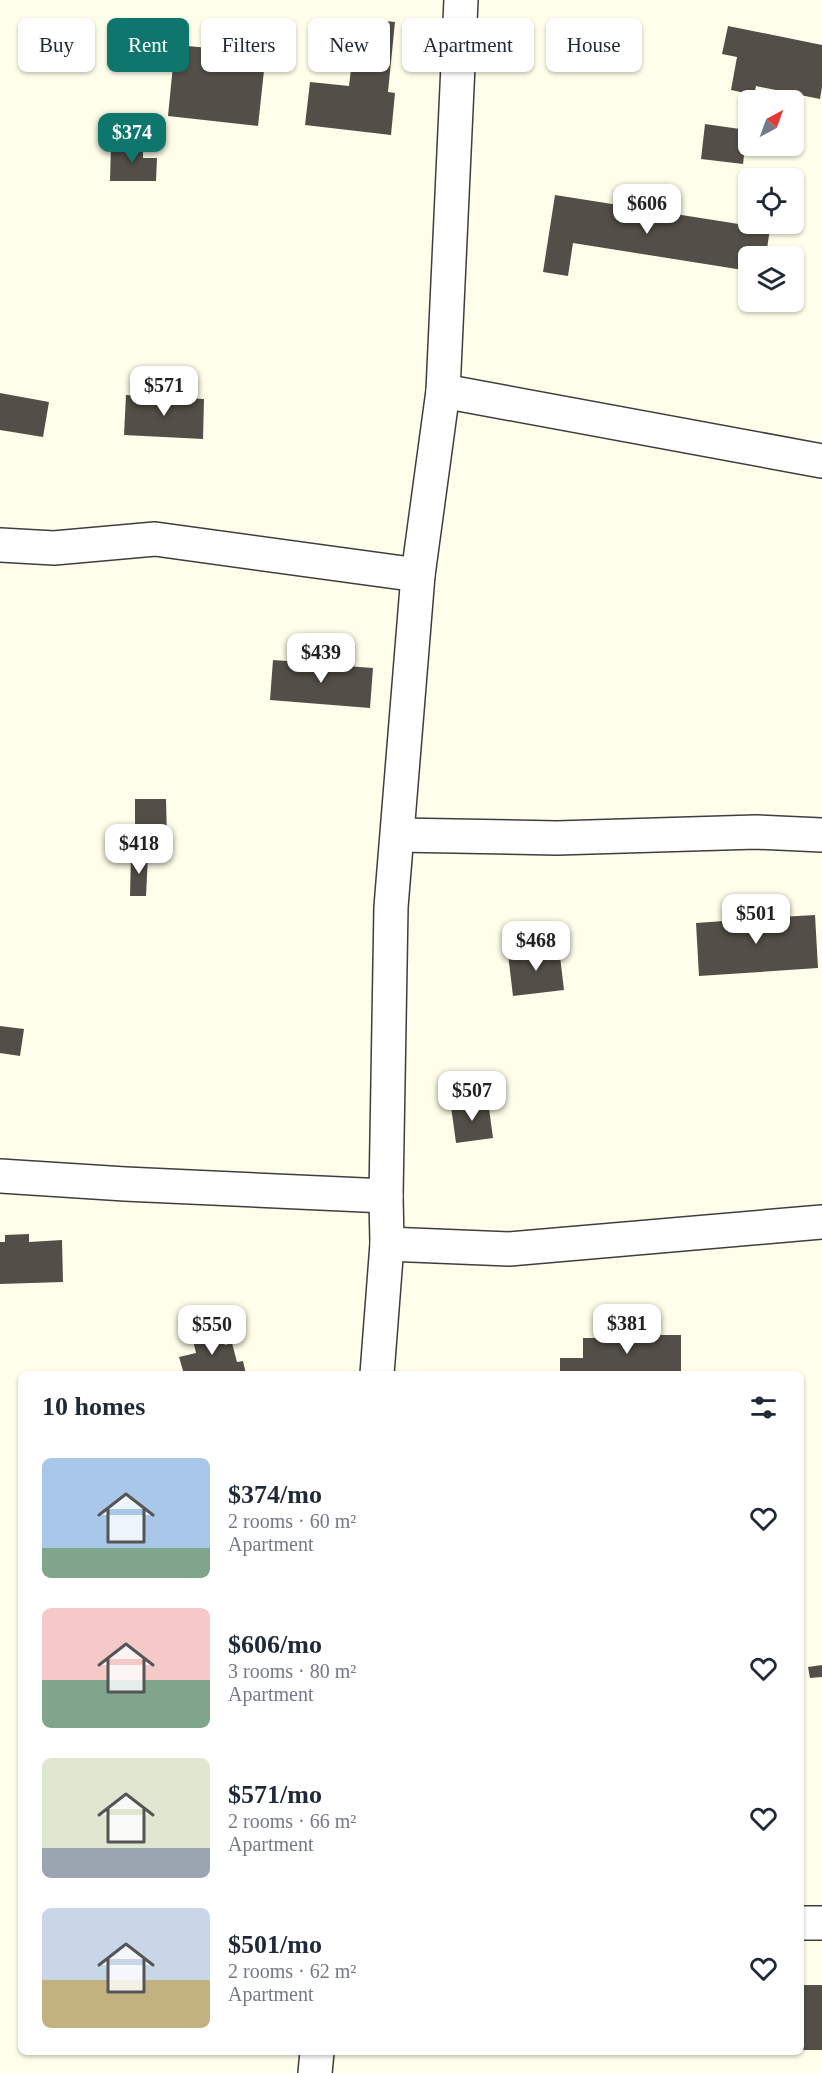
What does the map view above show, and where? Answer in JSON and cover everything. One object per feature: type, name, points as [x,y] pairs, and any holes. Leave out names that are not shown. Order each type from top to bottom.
[{"type":"street","points":[[377,1371],[387,1244],[391,906],[418,575],[442,391],[461,0]]},
{"type":"street","points":[[442,391],[822,461]]},
{"type":"street","points":[[0,545],[54,548],[155,539],[418,575]]},
{"type":"street","points":[[398,835],[557,838],[756,832],[822,835]]},
{"type":"street","points":[[0,1176],[386,1196]]},
{"type":"street","points":[[387,1244],[509,1249],[822,1222]]},
{"type":"street","points":[[804,1923],[822,1923]]},
{"type":"street","points":[[315,2073],[316,2055]]},
{"type":"building","points":[[390,21],[395,22],[390,72]]},
{"type":"building","points":[[728,26],[822,45],[820,99],[804,96],[804,90],[776,90],[756,86],[755,90],[731,90],[737,57],[722,54]]},
{"type":"building","points":[[189,46],[201,47],[201,72],[264,72],[258,126],[168,116],[172,72],[189,72]]},
{"type":"building","points":[[351,72],[390,72],[388,92],[395,93],[391,135],[305,125],[310,82],[349,86]]},
{"type":"building","points":[[705,124],[738,129],[738,156],[744,156],[743,164],[701,159]]},
{"type":"building","points":[[111,145],[143,145],[143,158],[157,158],[156,181],[110,181]]},
{"type":"building","points":[[555,195],[738,224],[738,234],[769,234],[767,246],[738,246],[738,269],[573,243],[568,276],[543,272]]},
{"type":"building","points":[[0,393],[49,402],[43,437],[0,430]]},
{"type":"building","points":[[126,395],[204,399],[203,439],[124,435]]},
{"type":"building","points":[[273,660],[320,661],[320,664],[373,668],[370,708],[270,700]]},
{"type":"building","points":[[135,799],[166,799],[167,840],[135,840]]},
{"type":"building","points":[[131,854],[148,855],[146,896],[130,896]]},
{"type":"building","points":[[746,912],[747,919],[815,915],[818,968],[699,976],[696,923],[724,921],[724,914]]},
{"type":"building","points":[[559,948],[564,990],[513,996],[508,954]]},
{"type":"building","points":[[0,1026],[24,1029],[20,1056],[0,1053]]},
{"type":"building","points":[[488,1101],[493,1138],[456,1143],[451,1106]]},
{"type":"building","points":[[29,1234],[29,1242],[62,1240],[63,1282],[0,1284],[0,1242],[5,1242],[5,1235]]},
{"type":"building","points":[[220,1329],[225,1345],[232,1343],[237,1362],[243,1361],[245,1371],[183,1371],[179,1357],[196,1353],[192,1336]]},
{"type":"building","points":[[609,1330],[636,1331],[635,1335],[681,1335],[681,1371],[560,1371],[560,1358],[583,1358],[583,1338],[608,1338]]},
{"type":"building","points":[[822,1665],[822,1677],[810,1678],[808,1667]]},
{"type":"building","points":[[804,1985],[822,1985],[822,2050],[804,2050]]}]
